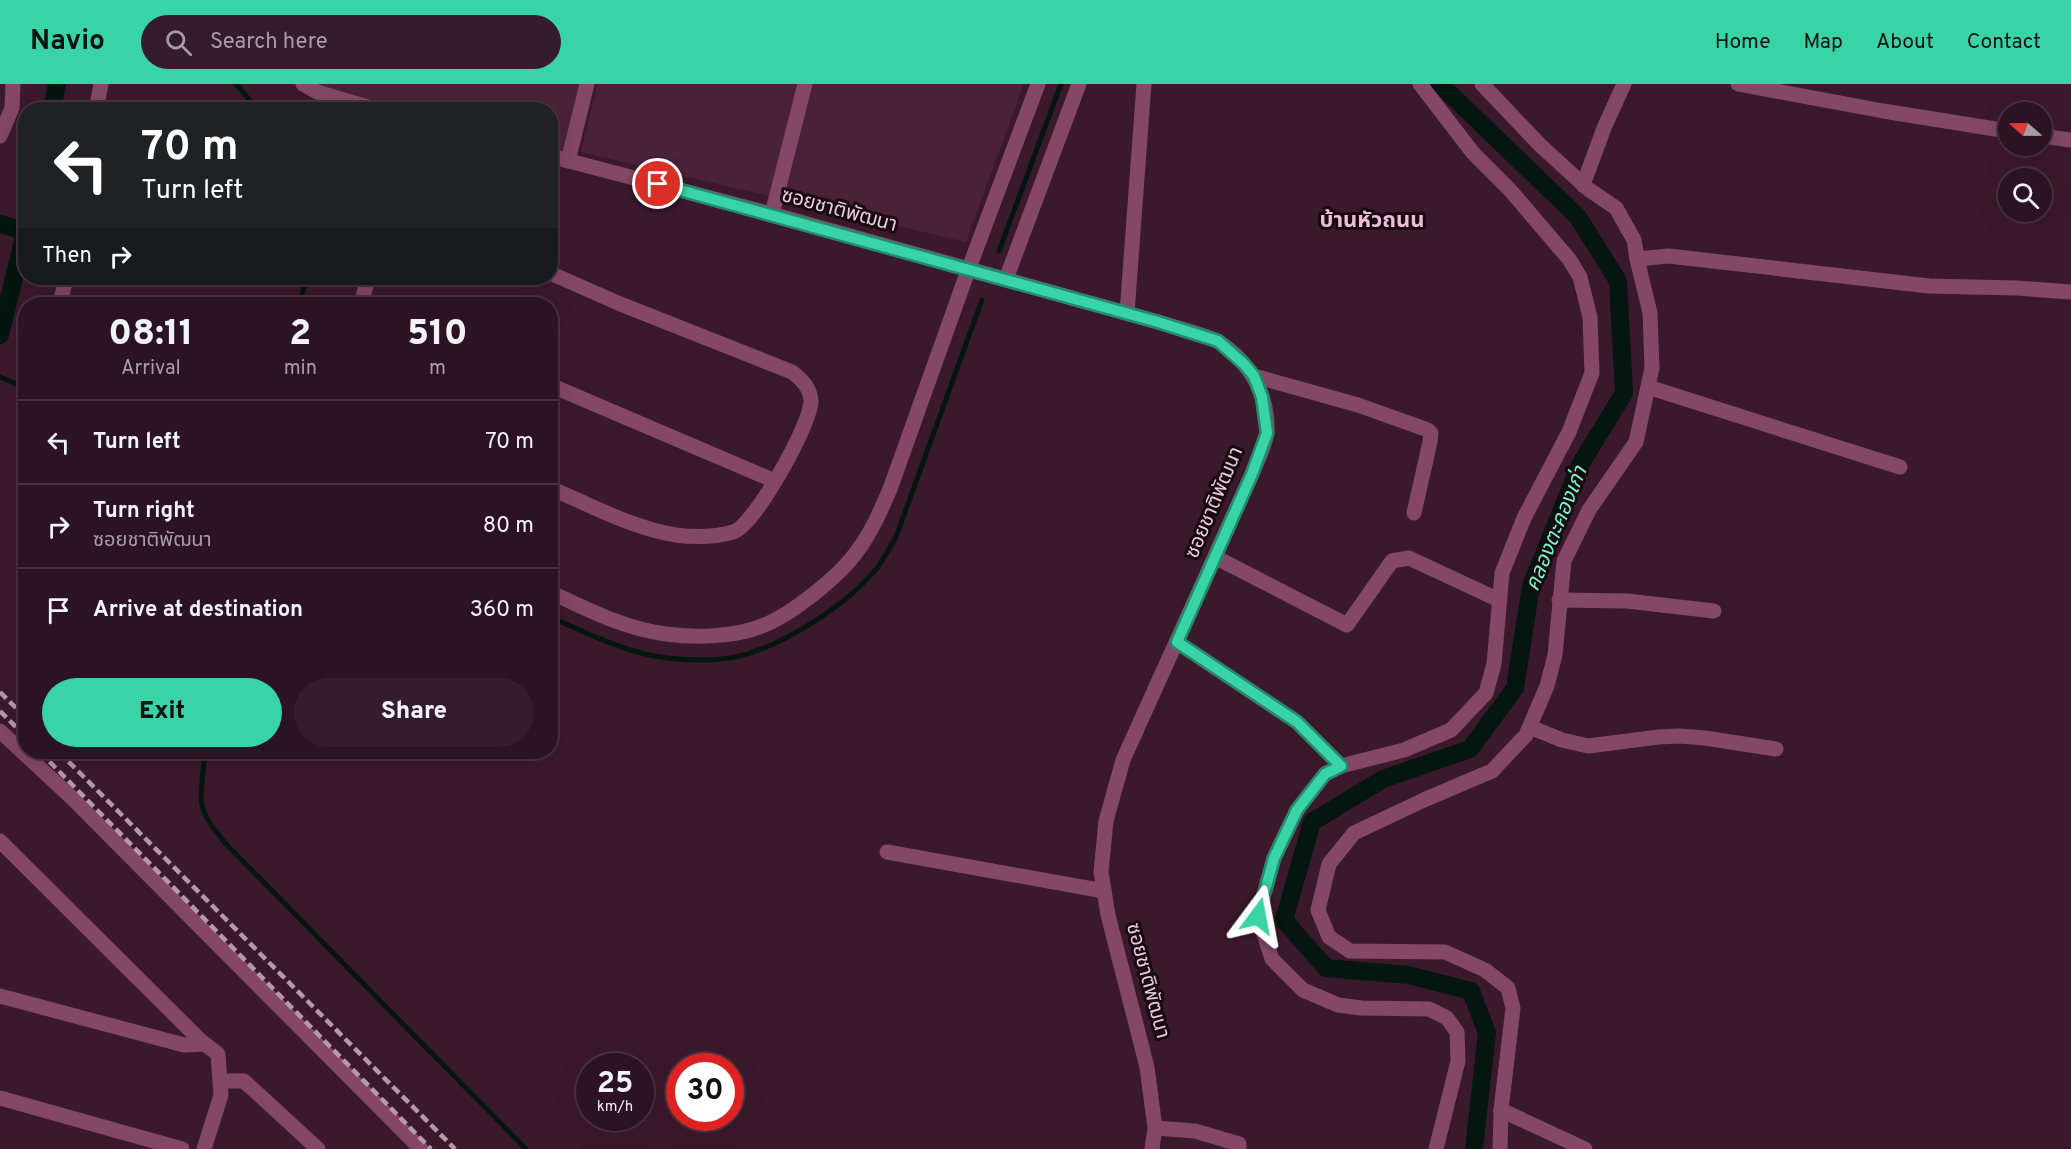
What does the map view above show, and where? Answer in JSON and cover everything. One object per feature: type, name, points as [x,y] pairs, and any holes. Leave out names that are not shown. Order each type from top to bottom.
[{"type":"street","points":[[0,136],[12,108],[14,84]]},
{"type":"street","points":[[98,102],[101,84]]},
{"type":"street","points":[[303,84],[317,92],[351,102]]},
{"type":"street","points":[[568,161],[588,84]]},
{"type":"street","points":[[772,214],[805,84]]},
{"type":"street","points":[[558,595],[601,616],[664,634],[689,637],[735,633],[762,627],[826,584],[843,569],[858,551],[874,525],[890,489],[1038,84]]},
{"type":"street","points":[[1006,279],[1079,84]]},
{"type":"street","points":[[1127,313],[1144,84]]},
{"type":"street","points":[[1420,84],[1473,153],[1510,190],[1569,259],[1580,277],[1590,317],[1592,373],[1569,432],[1524,518],[1502,573],[1494,664],[1486,693],[1451,730],[1404,750],[1341,766],[1325,774],[1297,810],[1274,858],[1258,916],[1272,959],[1303,990],[1338,1005],[1361,1008],[1429,1009],[1447,1018],[1457,1032],[1458,1060],[1436,1149]]},
{"type":"street","points":[[1482,84],[1540,146],[1583,184],[1616,208],[1634,240],[1636,260],[1650,314],[1652,368],[1636,442],[1589,510],[1564,561],[1555,655],[1547,686],[1526,735],[1492,771],[1354,833],[1329,864],[1318,910],[1329,938],[1350,951],[1445,952],[1485,970],[1508,988],[1513,1008],[1501,1110],[1500,1149]]},
{"type":"street","points":[[1583,184],[1624,84]]},
{"type":"street","points":[[1738,84],[1998,129]]},
{"type":"street","points":[[2052,137],[2071,140]]},
{"type":"street","name":"ซอยชาติพัฒนา","points":[[558,158],[969,268],[1218,341],[1254,376],[1262,397],[1267,433],[1252,474],[1120,770],[1106,821],[1101,872],[1108,915],[1147,1067],[1155,1128],[1152,1149]]},
{"type":"street","points":[[1636,260],[1669,256],[1929,286],[2071,292]]},
{"type":"street","points":[[558,277],[618,303],[792,372],[803,380],[810,392],[811,403],[806,423],[775,481],[749,520],[736,531],[683,537],[636,525],[558,491]]},
{"type":"street","points":[[1254,376],[1358,405],[1428,430],[1431,433],[1430,442],[1414,513]]},
{"type":"street","points":[[1648,387],[1900,466]]},
{"type":"street","points":[[558,388],[775,481]]},
{"type":"street","points":[[1215,557],[1347,625],[1392,561],[1409,558],[1499,600]]},
{"type":"street","points":[[1559,600],[1627,601],[1714,611]]},
{"type":"street","points":[[1177,642],[1288,716],[1341,766]]},
{"type":"street","points":[[1530,727],[1562,740],[1588,746],[1679,736],[1776,748]]},
{"type":"street","points":[[0,731],[18,748]]},
{"type":"street","points":[[30,759],[71,797],[421,1149]]},
{"type":"street","points":[[0,841],[205,1044],[218,1054],[221,1095],[204,1149]]},
{"type":"street","points":[[887,852],[1104,891]]},
{"type":"street","points":[[0,996],[184,1045],[205,1044]]},
{"type":"street","points":[[221,1081],[244,1081],[318,1149]]},
{"type":"street","points":[[0,1098],[183,1149]]},
{"type":"street","points":[[1501,1110],[1585,1149]]},
{"type":"street","points":[[1155,1128],[1195,1131],[1241,1147]]},
{"type":"shaded area","points":[[303,84],[588,84],[568,161],[558,158],[558,102],[357,102]]},
{"type":"shaded area","points":[[598,84],[1024,84],[966,242],[581,152]]},
{"type":"waterway","points":[[54,102],[57,84]]},
{"type":"waterway","points":[[236,84],[251,102]]},
{"type":"waterway","points":[[999,251],[1061,84]]},
{"type":"waterway","name":"คลองตะคองเก่า","points":[[1440,84],[1578,217],[1618,281],[1624,393],[1580,465],[1531,586],[1515,688],[1470,749],[1383,779],[1312,822],[1284,920],[1326,968],[1408,975],[1471,991],[1487,1033],[1474,1149]]},
{"type":"waterway","points":[[0,224],[18,229]]},
{"type":"waterway","points":[[0,335],[18,262]]},
{"type":"waterway","points":[[302,297],[304,285]]},
{"type":"waterway","points":[[558,620],[637,652],[669,658],[703,660],[725,659],[753,652],[793,634],[831,610],[877,568],[896,537],[982,300]]},
{"type":"waterway","points":[[0,377],[18,385]]},
{"type":"waterway","points":[[205,759],[202,805],[208,820],[225,843],[526,1149]]},
{"type":"railway","points":[[0,692],[18,710]]},
{"type":"railway","points":[[0,711],[18,729]]},
{"type":"railway","points":[[47,759],[431,1149]]},
{"type":"railway","points":[[66,759],[455,1149]]},
{"type":"district","name":"บ้านหัวถนน","points":[[1372,221]]},
{"type":"route","points":[[658,184],[969,268],[1218,341],[1254,376],[1262,397],[1267,433],[1252,474],[1177,642],[1229,678],[1280,709],[1297,722],[1341,766],[1325,774],[1297,810],[1274,858],[1258,916]]}]
